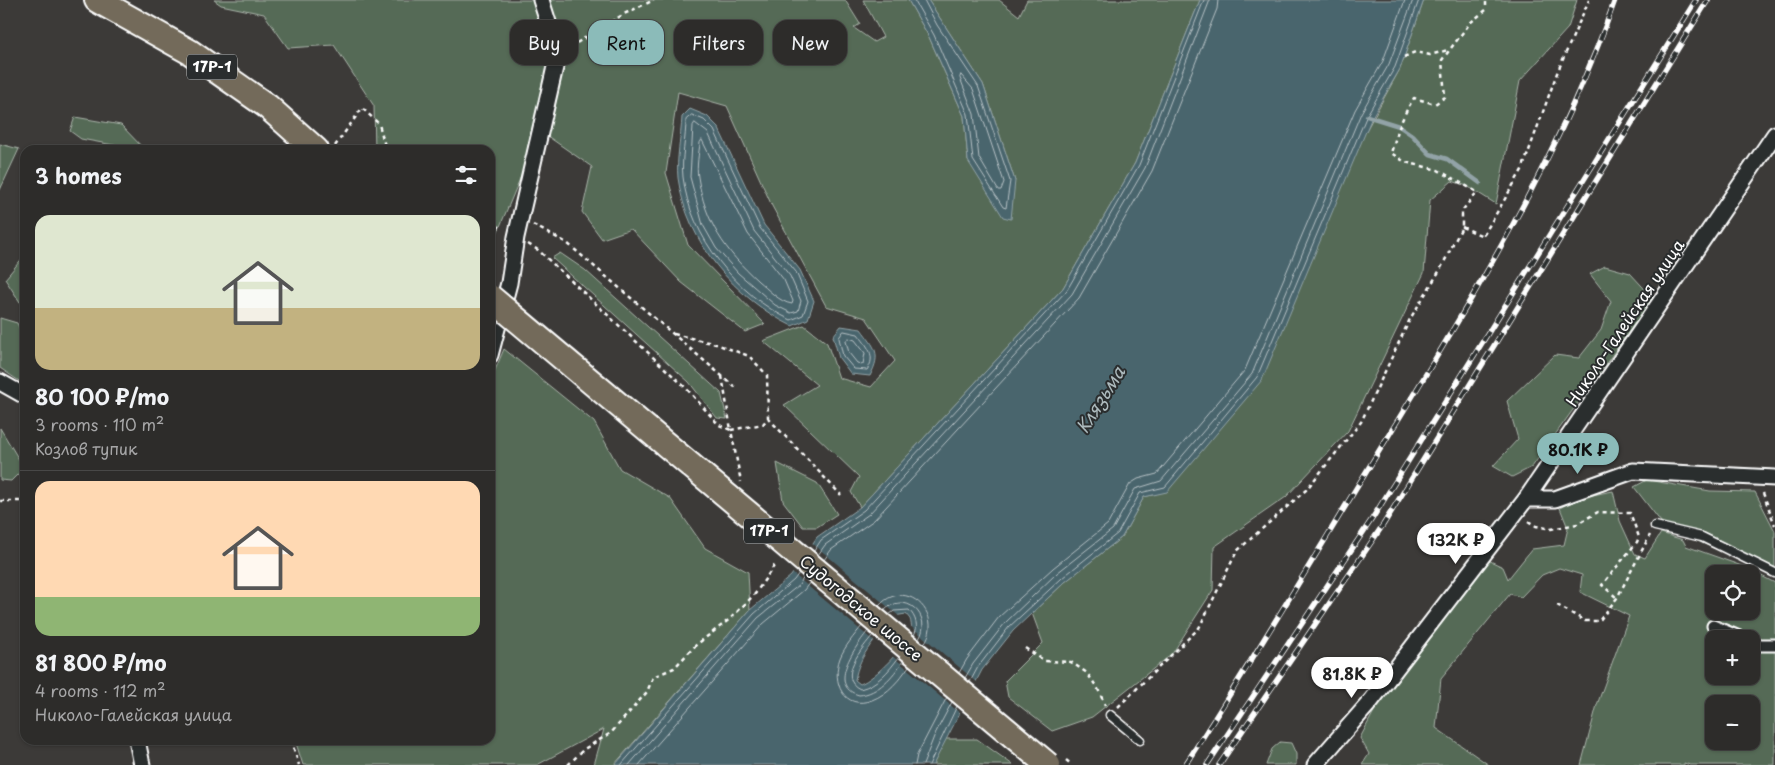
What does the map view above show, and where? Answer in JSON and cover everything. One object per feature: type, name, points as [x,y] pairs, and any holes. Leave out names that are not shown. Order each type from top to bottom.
[{"type":"main road","name":"17Р-1","points":[[97,0],[190,52],[322,145]]},
{"type":"main road","name":"Судогодское шоссе","points":[[495,301],[1048,765]]},
{"type":"street","points":[[542,0],[548,20]]},
{"type":"street","points":[[495,336],[509,283],[516,237],[555,65]]},
{"type":"street","name":"Николо-Галейская улица","points":[[1315,765],[1370,701],[1516,513],[1775,134]]},
{"type":"street","points":[[0,382],[20,393]]},
{"type":"street","points":[[1526,499],[1555,500],[1633,472],[1775,478]]},
{"type":"street","points":[[1713,626],[1723,630]]},
{"type":"street","points":[[1760,645],[1775,645]]},
{"type":"street","points":[[138,745],[142,765]]},
{"type":"lane","points":[[1655,526],[1702,537],[1775,573]]},
{"type":"lane","points":[[1110,715],[1140,740]]},
{"type":"path","points":[[578,42],[624,14],[654,0]]},
{"type":"path","points":[[1025,648],[1045,661],[1071,662],[1087,673],[1098,689],[1110,715],[1199,628],[1237,551],[1306,490],[1361,422],[1410,319],[1440,270],[1462,227],[1462,211],[1477,192],[1438,170],[1405,162],[1391,154],[1402,115],[1414,98],[1435,104],[1446,97],[1442,60],[1470,23],[1486,10],[1486,0]]},
{"type":"path","points":[[1462,227],[1483,236],[1522,170],[1557,73],[1589,0]]},
{"type":"path","points":[[1404,57],[1415,52],[1430,55],[1449,49]]},
{"type":"path","points":[[329,145],[362,108],[379,124],[385,145]]},
{"type":"path","points":[[520,219],[567,243],[736,388]]},
{"type":"path","points":[[516,237],[538,250],[685,387],[719,425],[731,430],[763,424],[768,418],[767,375],[749,356],[716,344],[674,334]]},
{"type":"path","points":[[722,376],[742,489]]},
{"type":"path","points":[[768,418],[841,495]]},
{"type":"path","points":[[1758,477],[1775,525]]},
{"type":"path","points":[[0,501],[20,501]]},
{"type":"path","points":[[1516,513],[1536,526],[1552,529],[1577,524],[1598,512],[1630,513],[1639,537],[1638,542],[1602,586],[1617,598]]},
{"type":"path","points":[[1557,605],[1585,622],[1599,621],[1617,598],[1655,526]]},
{"type":"path","points":[[568,765],[584,749],[611,733],[647,692],[653,677],[674,668],[696,645],[730,619],[755,594],[776,564],[778,555]]},
{"type":"path","points":[[293,745],[299,765]]},
{"type":"green space","points":[[214,0],[845,0],[860,24],[854,28],[874,42],[883,37],[863,0],[908,0],[929,37],[964,116],[968,161],[1015,181],[983,84],[928,0],[999,0],[1019,16],[1027,0],[1200,0],[1135,163],[1063,288],[860,507],[851,492],[859,477],[784,405],[817,385],[763,341],[804,325],[827,343],[839,378],[871,387],[895,361],[866,318],[826,306],[772,206],[727,106],[678,92],[666,173],[688,245],[765,324],[745,332],[681,282],[631,229],[602,239],[582,212],[592,167],[540,131],[495,238],[495,145],[375,145],[374,106],[334,45],[288,48],[264,14],[221,5]]},
{"type":"green space","points":[[1424,0],[1577,0],[1568,28],[1520,81],[1496,204],[1467,186],[1452,181],[1430,200],[1424,273],[1348,431],[1286,497],[1214,547],[1213,590],[1172,654],[1092,717],[1052,731],[1008,697],[1005,681],[1043,643],[1032,613],[1065,582],[1122,537],[1144,497],[1167,491],[1400,69]]},
{"type":"green space","points":[[75,117],[121,125],[140,145],[114,145],[81,139],[70,131]]},
{"type":"green space","points":[[0,144],[19,149],[0,190]]},
{"type":"green space","points":[[560,253],[585,270],[721,393],[727,419],[717,418],[689,382],[552,258]]},
{"type":"green space","points":[[20,261],[20,302],[5,279]]},
{"type":"green space","points":[[1605,266],[1630,273],[1653,298],[1532,467],[1512,477],[1493,466],[1518,439],[1507,401],[1555,355],[1579,358],[1601,330],[1611,301],[1590,274]]},
{"type":"green space","points":[[0,318],[17,323],[20,329],[20,382],[0,368]]},
{"type":"green space","points":[[504,349],[594,422],[620,469],[670,498],[705,548],[748,572],[750,610],[614,765],[594,765],[604,729],[537,765],[303,765],[297,745],[495,745],[495,370]]},
{"type":"green space","points":[[0,428],[20,461],[20,472],[11,481],[0,480]]},
{"type":"green space","points":[[777,463],[817,483],[837,514],[817,527],[803,527],[783,501]]},
{"type":"green space","points":[[1647,480],[1710,491],[1755,492],[1775,531],[1775,575],[1760,568],[1760,565],[1752,565],[1695,540],[1661,522],[1634,487]]},
{"type":"green space","points":[[1613,491],[1620,521],[1635,554],[1645,558],[1661,533],[1683,540],[1686,546],[1739,565],[1705,565],[1705,620],[1760,620],[1760,575],[1775,583],[1775,765],[1690,765],[1684,763],[1684,765],[1581,765],[1597,705],[1629,616],[1580,592],[1582,575],[1559,568],[1542,575],[1521,597],[1510,594],[1441,678],[1436,728],[1489,765],[1362,765],[1369,754],[1360,738],[1380,700],[1488,560],[1503,567],[1508,579],[1532,549],[1564,545],[1568,528],[1560,508],[1577,498]]},
{"type":"green space","points":[[945,739],[977,739],[1013,765],[933,765]]},
{"type":"green space","points":[[1280,742],[1291,743],[1296,754],[1296,765],[1266,765],[1272,749]]},
{"type":"water","points":[[908,0],[928,0],[983,84],[1015,181],[1011,219],[1003,217],[968,161],[964,116],[929,37]]},
{"type":"water","name":"Клязьма","points":[[1200,0],[1424,0],[1400,69],[1372,117],[1262,380],[1167,492],[1144,497],[1122,537],[1065,582],[1013,631],[982,670],[933,765],[615,765],[750,610],[791,576],[817,537],[860,507],[1063,288],[1135,163]],"holes":[[[906,614],[910,619],[911,629],[908,637],[890,661],[866,681],[860,684],[855,680],[865,654],[894,616]]]},
{"type":"water","points":[[690,109],[707,116],[718,127],[764,225],[800,270],[814,301],[808,319],[792,326],[771,314],[733,284],[703,246],[683,202],[678,178],[682,117]]},
{"type":"water","points":[[841,326],[861,329],[873,346],[876,362],[870,376],[851,374],[839,358],[833,336]]},
{"type":"pier","points":[[811,542],[900,617],[896,618],[876,643],[791,572]]},
{"type":"pier","points":[[908,624],[978,683],[961,714],[891,655],[909,630]]},
{"type":"waterway","points":[[1367,116],[1399,126],[1412,135],[1430,154],[1447,159],[1480,183]]},
{"type":"railway","points":[[1185,765],[1237,684],[1419,385],[1513,225],[1568,115],[1593,58],[1615,0]]},
{"type":"railway","points":[[1207,765],[1372,519],[1696,0]]},
{"type":"railway","points":[[1219,765],[1383,525],[1708,0]]}]
